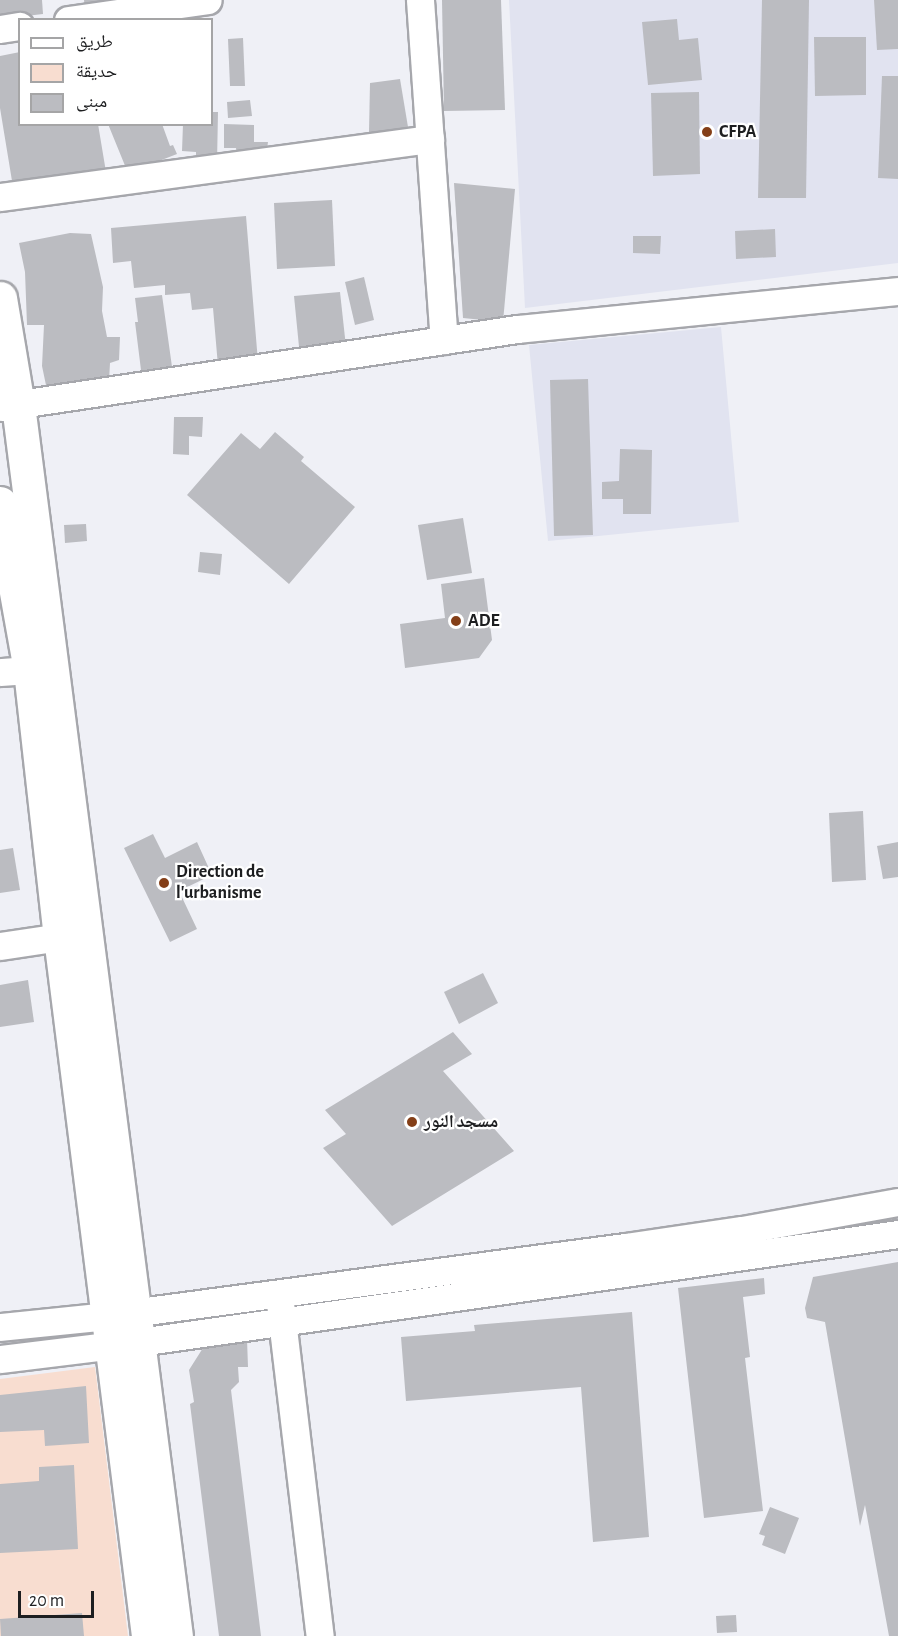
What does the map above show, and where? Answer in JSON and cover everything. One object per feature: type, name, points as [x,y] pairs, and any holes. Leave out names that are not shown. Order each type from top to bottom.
[{"type":"street","points":[[82,18],[208,0]]},
{"type":"street","points":[[420,0],[444,340]]},
{"type":"street","points":[[0,29],[18,26]]},
{"type":"street","points":[[0,197],[430,139]]},
{"type":"street","points":[[9,406],[516,329],[898,291]]},
{"type":"street","points":[[0,298],[9,406],[124,1329],[148,1636]]},
{"type":"street","points":[[0,503],[15,671],[176,1636]]},
{"type":"street","points":[[0,946],[60,937]]},
{"type":"street","points":[[0,1326],[124,1329],[282,1322],[626,1260],[742,1230],[898,1202]]},
{"type":"street","points":[[0,1359],[279,1293],[898,1234]]},
{"type":"street","points":[[279,1293],[320,1636]]},
{"type":"shaded area","name":"CFPA","points":[[509,0],[898,0],[898,263],[525,308]]},
{"type":"shaded area","points":[[721,327],[739,522],[548,541],[529,345]]},
{"type":"green space","points":[[95,1367],[128,1636],[0,1636],[0,1379]]},
{"type":"building","points":[[0,0],[42,0],[43,14],[0,19]]},
{"type":"building","points":[[84,0],[122,0],[85,10]]},
{"type":"building","points":[[442,0],[501,0],[505,110],[444,111]]},
{"type":"building","points":[[762,0],[809,0],[806,198],[758,198]]},
{"type":"building","points":[[874,0],[898,0],[898,49],[877,50]]},
{"type":"building","points":[[677,19],[679,40],[698,38],[702,80],[648,85],[642,22]]},
{"type":"building","points":[[814,37],[866,37],[866,95],[815,96]]},
{"type":"building","points":[[243,38],[245,86],[230,86],[228,39]]},
{"type":"building","points":[[18,52],[18,126],[98,126],[106,172],[13,187],[0,108],[0,56]]},
{"type":"building","points":[[882,76],[898,76],[898,179],[878,178]]},
{"type":"building","points":[[400,79],[409,133],[369,132],[370,83]]},
{"type":"building","points":[[699,92],[700,174],[653,176],[651,93]]},
{"type":"building","points":[[250,100],[252,116],[228,118],[227,102]]},
{"type":"building","points":[[213,112],[218,112],[217,163],[196,163],[196,152],[182,151],[183,126],[213,126]]},
{"type":"building","points":[[224,124],[254,125],[254,142],[268,142],[266,156],[237,158],[236,148],[224,148]]},
{"type":"building","points":[[109,126],[163,126],[170,146],[173,145],[177,154],[128,173]]},
{"type":"building","points":[[454,183],[515,189],[503,322],[463,318]]},
{"type":"building","points":[[332,200],[335,266],[277,269],[274,203]]},
{"type":"building","points":[[246,216],[258,362],[218,366],[213,308],[192,310],[190,293],[165,295],[165,285],[134,288],[131,261],[113,263],[111,228]]},
{"type":"building","points":[[775,229],[776,257],[736,259],[735,231]]},
{"type":"building","points":[[70,233],[91,234],[103,287],[102,311],[107,337],[120,337],[119,360],[110,363],[109,381],[47,390],[42,366],[44,325],[27,325],[25,272],[19,243]]},
{"type":"building","points":[[633,236],[661,236],[660,254],[633,253]]},
{"type":"building","points":[[364,277],[374,320],[355,325],[345,282]]},
{"type":"building","points":[[340,292],[346,347],[300,357],[294,296]]},
{"type":"building","points":[[162,295],[173,374],[142,378],[135,322],[138,322],[135,298]]},
{"type":"building","points":[[588,379],[593,535],[554,536],[550,380]]},
{"type":"building","points":[[174,417],[203,417],[202,437],[189,436],[189,455],[173,454]]},
{"type":"building","points":[[275,432],[304,457],[301,461],[355,507],[289,584],[187,495],[241,433],[260,449]]},
{"type":"building","points":[[620,449],[652,450],[651,514],[623,514],[623,499],[602,499],[602,482],[619,481]]},
{"type":"building","points":[[463,518],[472,573],[427,580],[418,525]]},
{"type":"building","points":[[86,524],[87,541],[65,543],[64,525]]},
{"type":"building","points":[[200,552],[222,554],[220,575],[198,572]]},
{"type":"building","name":"ADE","points":[[484,578],[492,640],[479,658],[405,668],[400,624],[445,618],[441,584]]},
{"type":"building","points":[[863,811],[866,880],[832,882],[829,813]]},
{"type":"building","points":[[153,834],[165,858],[197,842],[212,875],[179,891],[197,929],[170,942],[124,848]]},
{"type":"building","points":[[898,842],[898,877],[883,879],[877,846]]},
{"type":"building","points":[[13,848],[20,890],[0,893],[0,850]]},
{"type":"building","points":[[483,973],[498,1003],[459,1024],[444,992]]},
{"type":"building","points":[[28,980],[34,1022],[0,1027],[0,985]]},
{"type":"building","name":"مسجد النور","points":[[453,1032],[472,1054],[443,1071],[514,1151],[392,1226],[323,1148],[346,1134],[325,1110]]},
{"type":"building","points":[[898,1262],[898,1636],[889,1636],[865,1505],[860,1526],[825,1322],[807,1318],[805,1308],[813,1277]]},
{"type":"building","points":[[764,1278],[765,1294],[743,1297],[750,1357],[745,1358],[763,1511],[704,1518],[678,1288]]},
{"type":"building","points":[[632,1312],[649,1537],[593,1542],[581,1387],[406,1401],[401,1337],[475,1331],[474,1325]]},
{"type":"building","points":[[247,1339],[248,1367],[238,1367],[239,1382],[231,1390],[261,1636],[219,1636],[190,1404],[194,1402],[189,1370],[208,1340]]},
{"type":"building","points":[[86,1386],[89,1443],[45,1446],[44,1430],[0,1432],[0,1395]]},
{"type":"building","points":[[74,1465],[78,1549],[0,1553],[0,1484],[39,1481],[39,1467]]},
{"type":"building","points":[[770,1507],[799,1518],[785,1554],[762,1545],[765,1536],[759,1534]]},
{"type":"building","points":[[82,1613],[84,1636],[1,1636],[0,1619]]},
{"type":"building","points":[[736,1615],[737,1632],[717,1633],[716,1616]]},
{"type":"place","name":"CFPA","points":[[707,132]]},
{"type":"place","name":"ADE","points":[[456,621]]},
{"type":"place","name":"Direction de l'urbanisme","points":[[164,883]]},
{"type":"place","name":"مسجد النور","points":[[412,1122]]}]
